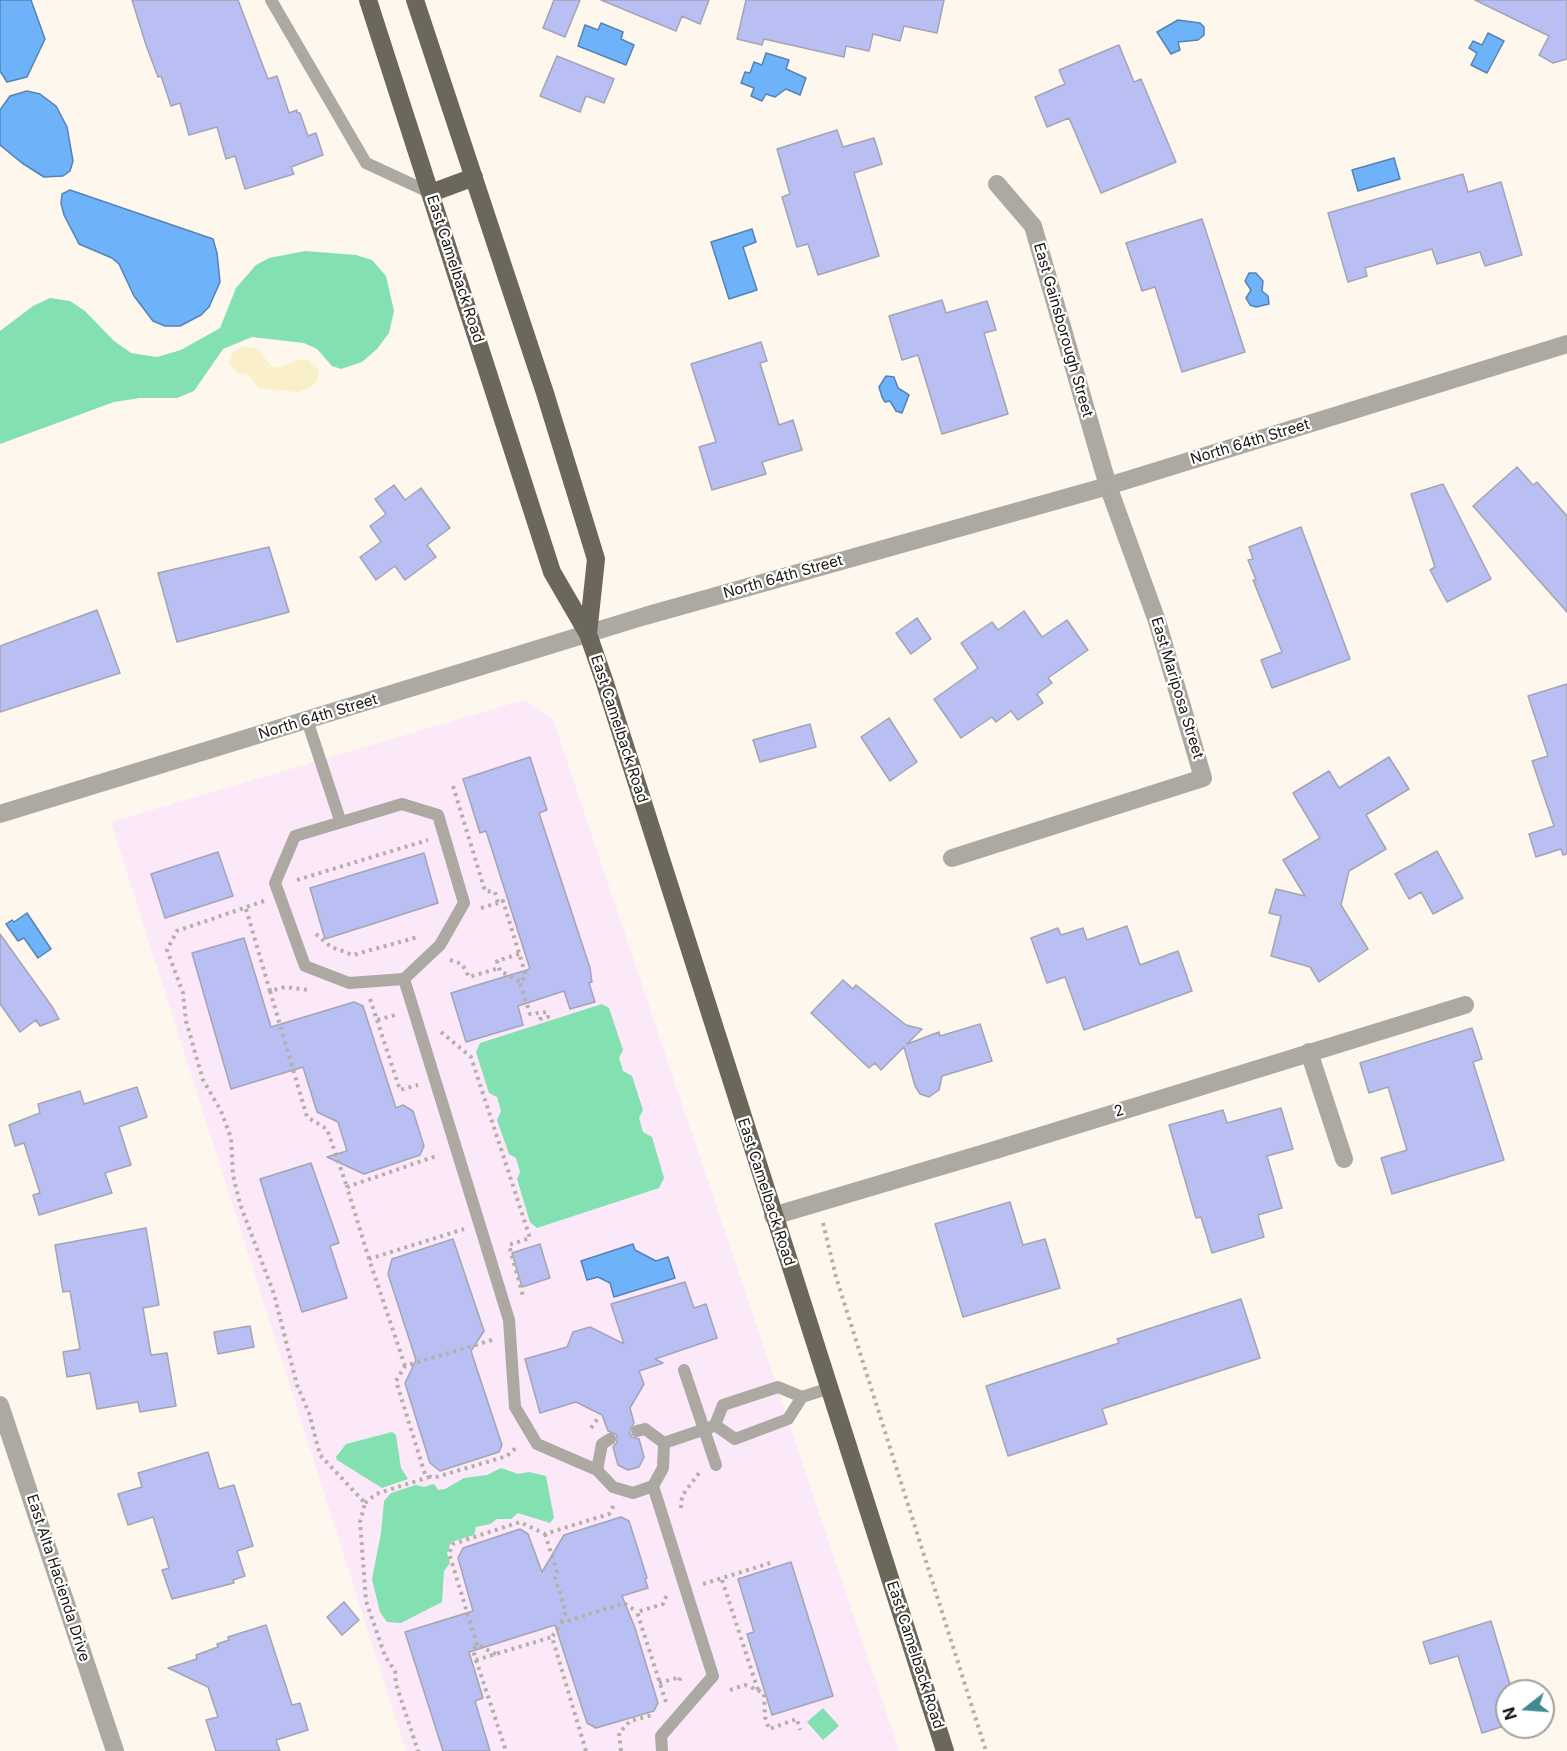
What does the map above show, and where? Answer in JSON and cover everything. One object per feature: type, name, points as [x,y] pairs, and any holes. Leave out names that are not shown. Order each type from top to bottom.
[{"type":"main road","name":"East Camelback Road","points":[[368,0],[552,572],[588,634],[945,1751]]},
{"type":"main road","name":"East Camelback Road","points":[[415,0],[545,393],[596,559],[588,634]]},
{"type":"main road","points":[[430,193],[474,177]]},
{"type":"street","name":"East Gainsborough Street","points":[[998,184],[1033,226],[1108,486]]},
{"type":"street","name":"North 64th Street","points":[[0,814],[588,634],[1108,486],[1567,344]]},
{"type":"street","name":"East Mariposa Street","points":[[952,858],[1203,778],[1157,621],[1108,486]]},
{"type":"street","name":"2","points":[[773,1216],[1465,1005]]},
{"type":"street","points":[[1309,1052],[1344,1158]]},
{"type":"street","name":"East Alta Hacienda Drive","points":[[0,1405],[116,1751]]},
{"type":"lane","points":[[271,0],[366,163],[430,193]]},
{"type":"lane","points":[[308,720],[340,820]]},
{"type":"lane","points":[[402,804],[438,815],[464,903],[440,945],[404,979],[349,982],[305,966],[275,883],[295,836],[340,820],[402,804]]},
{"type":"lane","points":[[404,979],[509,1320],[515,1407],[537,1444],[597,1470],[613,1487],[633,1493],[653,1486],[663,1468],[664,1443]]},
{"type":"lane","points":[[684,1370],[709,1427],[710,1467]]},
{"type":"lane","points":[[664,1443],[709,1427],[723,1405],[778,1387],[802,1397]]},
{"type":"lane","points":[[709,1427],[735,1439],[788,1419],[802,1397],[830,1388]]},
{"type":"lane","points":[[636,1431],[645,1429],[664,1443]]},
{"type":"lane","points":[[597,1470],[602,1443],[610,1439]]},
{"type":"lane","points":[[653,1486],[713,1676],[661,1736],[662,1751]]},
{"type":"path","points":[[453,786],[485,891],[495,892],[498,903],[503,901],[526,976],[521,982]]},
{"type":"path","points":[[298,891],[295,881],[432,838],[435,847]]},
{"type":"path","points":[[262,892],[265,901],[177,931],[173,934],[167,950],[183,993],[186,1021],[204,1080],[221,1111],[231,1138],[233,1175],[240,1204],[274,1294],[297,1385],[309,1413],[320,1455],[365,1503]]},
{"type":"path","points":[[312,930],[331,948],[353,955],[415,939],[423,933]]},
{"type":"path","points":[[519,954],[497,962],[499,968],[521,982],[530,1014],[549,1014],[548,1017],[540,1019],[539,1024]]},
{"type":"path","points":[[443,960],[450,959],[462,964],[469,977],[499,968]]},
{"type":"path","points":[[270,991],[307,1118],[327,1129],[405,1366]]},
{"type":"path","points":[[377,1020],[400,1090],[422,1084]]},
{"type":"path","points":[[439,1030],[471,1057],[530,1238],[509,1245],[523,1300]]},
{"type":"path","points":[[347,1187],[445,1153]]},
{"type":"path","points":[[823,1219],[836,1277],[986,1751]]},
{"type":"path","points":[[369,1259],[469,1227]]},
{"type":"path","points":[[492,1340],[405,1366],[396,1381],[425,1474],[433,1478],[507,1456],[518,1446]]},
{"type":"path","points":[[586,1437],[599,1417]]},
{"type":"path","points":[[680,1513],[682,1496],[692,1480],[710,1467]]},
{"type":"path","points":[[418,1751],[396,1684],[395,1671],[385,1656],[366,1601],[360,1522],[365,1503],[376,1494],[430,1476]]},
{"type":"path","points":[[496,1654],[477,1645],[449,1553],[453,1544],[520,1522],[546,1534],[609,1514],[616,1503]]},
{"type":"path","points":[[476,1660],[552,1637],[561,1623],[566,1612],[555,1578],[557,1572],[546,1534]]},
{"type":"path","points":[[698,1579],[700,1584],[770,1563]]},
{"type":"path","points":[[561,1623],[624,1604],[637,1612]]},
{"type":"path","points":[[552,1637],[586,1751]]},
{"type":"path","points":[[477,1645],[473,1650],[506,1751]]},
{"type":"path","points":[[758,1690],[764,1694],[765,1717],[770,1730],[797,1719],[800,1730]]},
{"type":"path","points":[[662,1708],[666,1703]]},
{"type":"path","points":[[621,1751],[619,1733],[630,1721],[658,1713]]},
{"type":"shaded area","points":[[524,700],[553,719],[899,1751],[406,1751],[111,822]]},
{"type":"green space","points":[[305,251],[356,255],[372,260],[386,276],[394,311],[389,333],[377,349],[362,362],[341,369],[332,366],[317,349],[304,343],[252,337],[223,349],[194,391],[177,398],[140,398],[114,402],[0,444],[0,331],[33,306],[50,298],[70,301],[85,311],[114,341],[131,353],[157,357],[181,350],[220,328],[236,288],[256,265],[269,258]]},
{"type":"green space","points":[[602,1004],[609,1008],[623,1050],[619,1058],[623,1071],[632,1076],[643,1110],[639,1118],[643,1132],[652,1137],[664,1178],[659,1188],[537,1228],[530,1222],[517,1179],[520,1172],[516,1158],[509,1154],[497,1120],[501,1111],[497,1097],[489,1093],[476,1052],[480,1043]]},
{"type":"green space","points":[[392,1432],[396,1435],[401,1468],[408,1479],[382,1488],[337,1460],[336,1457],[346,1444]]},
{"type":"green space","points":[[501,1468],[518,1474],[529,1472],[546,1476],[554,1518],[550,1523],[518,1513],[511,1519],[497,1519],[490,1524],[476,1527],[474,1535],[451,1542],[447,1553],[450,1563],[444,1571],[442,1602],[401,1623],[387,1622],[380,1612],[372,1579],[381,1533],[384,1501],[391,1493],[416,1485],[424,1487],[434,1484],[438,1490],[445,1489],[464,1478],[487,1475]]},
{"type":"green space","points":[[823,1708],[839,1726],[823,1740],[807,1722]]},
{"type":"sand","points":[[243,346],[258,349],[271,366],[277,368],[302,359],[309,360],[318,369],[318,380],[310,388],[298,392],[259,388],[248,374],[238,373],[229,364],[233,353]]},
{"type":"water","points":[[0,0],[31,0],[45,39],[27,77],[7,82],[0,71]]},
{"type":"water","points":[[1178,20],[1200,23],[1204,27],[1204,35],[1198,40],[1178,42],[1180,50],[1171,54],[1157,32]]},
{"type":"water","points":[[601,23],[623,32],[621,39],[634,45],[626,65],[578,46],[585,25],[598,30]]},
{"type":"water","points":[[1488,33],[1504,41],[1487,73],[1471,65],[1477,53],[1469,48],[1473,41],[1482,45]]},
{"type":"water","points":[[766,53],[789,60],[786,69],[806,78],[800,95],[786,89],[775,97],[766,94],[762,101],[751,96],[754,88],[741,83],[745,72],[750,73],[754,62],[762,65]]},
{"type":"water","points":[[27,91],[40,94],[56,106],[67,127],[73,161],[70,171],[63,176],[44,177],[0,145],[0,110],[10,96]]},
{"type":"water","points":[[1394,158],[1400,179],[1358,191],[1352,170]]},
{"type":"water","points":[[70,190],[213,239],[220,282],[209,307],[201,315],[180,326],[165,326],[153,321],[134,296],[119,264],[112,258],[79,244],[64,215],[61,203],[62,194]]},
{"type":"water","points":[[752,229],[756,242],[743,247],[757,290],[729,299],[711,242]]},
{"type":"water","points":[[1249,273],[1256,273],[1263,281],[1262,291],[1268,296],[1269,304],[1256,307],[1250,305],[1246,298],[1251,290],[1245,281]]},
{"type":"water","points":[[886,376],[894,377],[898,388],[909,395],[902,413],[896,411],[890,401],[885,402],[882,397],[879,387]]},
{"type":"water","points":[[27,913],[51,949],[38,958],[24,938],[18,941],[6,924],[12,920],[14,922]]},
{"type":"water","points":[[633,1244],[635,1250],[656,1261],[668,1257],[675,1278],[614,1297],[610,1283],[598,1277],[587,1280],[581,1261]]},
{"type":"building","points":[[132,0],[238,0],[268,79],[277,76],[289,113],[297,110],[297,113],[300,113],[308,136],[316,133],[323,155],[291,167],[294,174],[245,189],[235,156],[226,159],[217,127],[189,135],[180,103],[171,106],[161,76],[158,77],[146,45]]},
{"type":"building","points":[[554,0],[580,0],[565,37],[543,28]]},
{"type":"building","points":[[601,0],[709,0],[700,24],[682,16],[676,31]]},
{"type":"building","points":[[746,0],[944,0],[937,33],[904,26],[900,41],[873,34],[869,51],[846,46],[844,57],[764,39],[762,45],[737,39]]},
{"type":"building","points":[[1475,0],[1567,0],[1567,59],[1553,63],[1539,55],[1549,36]]},
{"type":"building","points":[[1119,45],[1134,82],[1141,79],[1176,162],[1101,193],[1069,118],[1047,127],[1035,97],[1065,84],[1059,70]]},
{"type":"building","points":[[557,56],[614,79],[604,103],[586,96],[580,112],[540,96]]},
{"type":"building","points":[[837,130],[843,147],[874,138],[882,164],[854,173],[879,256],[818,275],[808,244],[797,247],[782,197],[790,194],[777,149]]},
{"type":"building","points":[[1463,174],[1468,192],[1501,182],[1522,255],[1485,266],[1480,252],[1437,264],[1432,249],[1365,268],[1367,276],[1348,282],[1328,213]]},
{"type":"building","points":[[1202,219],[1245,352],[1182,372],[1155,287],[1142,291],[1126,243]]},
{"type":"building","points":[[942,300],[946,313],[987,301],[996,330],[984,333],[1008,414],[942,434],[918,355],[902,360],[889,316]]},
{"type":"building","points":[[761,342],[767,361],[760,363],[779,425],[793,420],[802,450],[762,462],[766,474],[712,490],[699,447],[716,442],[691,364]]},
{"type":"building","points":[[1517,467],[1533,485],[1537,482],[1567,516],[1567,612],[1473,506]]},
{"type":"building","points":[[1443,484],[1491,579],[1447,602],[1430,570],[1435,567],[1411,494]]},
{"type":"building","points":[[394,485],[405,500],[421,488],[450,528],[427,545],[436,557],[405,580],[395,566],[376,580],[360,557],[381,542],[370,526],[386,514],[375,499]]},
{"type":"building","points":[[1301,527],[1350,659],[1272,688],[1261,660],[1282,652],[1253,580],[1256,580],[1248,560],[1253,559],[1249,547]]},
{"type":"building","points":[[269,547],[289,612],[177,642],[158,573]]},
{"type":"building","points":[[97,610],[120,673],[0,712],[0,646]]},
{"type":"building","points":[[1024,611],[1042,637],[1067,620],[1088,650],[1048,678],[1052,683],[1037,694],[1043,703],[1018,720],[1011,711],[996,722],[992,717],[961,738],[934,699],[978,668],[961,643],[992,622],[998,630]]},
{"type":"building","points":[[917,618],[931,639],[911,654],[896,633]]},
{"type":"building","points":[[1567,684],[1567,854],[1563,855],[1561,849],[1536,857],[1529,834],[1554,826],[1532,761],[1548,756],[1528,696]]},
{"type":"building","points":[[889,718],[917,762],[890,781],[861,737]]},
{"type":"building","points":[[810,724],[816,747],[760,762],[753,740]]},
{"type":"building","points":[[530,757],[547,810],[539,813],[590,968],[592,982],[589,983],[595,1002],[570,1009],[564,991],[518,1006],[523,1025],[466,1042],[451,993],[530,969],[486,831],[480,833],[463,779]]},
{"type":"building","points":[[1389,757],[1409,789],[1366,815],[1386,849],[1349,871],[1341,905],[1368,949],[1319,982],[1310,967],[1271,956],[1281,916],[1269,913],[1276,889],[1305,896],[1283,860],[1320,838],[1293,793],[1329,771],[1339,788]]},
{"type":"building","points":[[1437,851],[1463,898],[1433,914],[1421,892],[1409,899],[1395,874]]},
{"type":"building","points":[[218,852],[233,896],[165,918],[151,874]]},
{"type":"building","points":[[424,853],[438,903],[325,939],[310,888]]},
{"type":"building","points":[[1127,926],[1140,965],[1178,951],[1192,991],[1084,1030],[1065,977],[1047,983],[1031,938],[1058,928],[1061,935],[1083,928],[1087,940]]},
{"type":"building","points":[[0,934],[59,1019],[40,1026],[36,1020],[20,1032],[0,1004]]},
{"type":"building","points":[[244,938],[271,1027],[354,1002],[363,1006],[396,1108],[403,1105],[413,1111],[424,1146],[420,1155],[364,1174],[327,1157],[347,1151],[338,1122],[317,1112],[303,1067],[231,1089],[192,953]]},
{"type":"building","points":[[843,980],[853,989],[856,985],[906,1025],[922,1029],[907,1044],[939,1032],[940,1036],[980,1024],[992,1061],[942,1076],[939,1090],[929,1097],[920,1094],[915,1086],[904,1047],[881,1070],[875,1063],[869,1068],[811,1013]]},
{"type":"building","points":[[1472,1028],[1482,1059],[1473,1062],[1504,1160],[1392,1194],[1381,1158],[1407,1150],[1388,1087],[1369,1093],[1360,1063]]},
{"type":"building","points":[[137,1087],[147,1117],[119,1127],[131,1165],[105,1173],[112,1193],[39,1215],[33,1195],[40,1193],[24,1143],[15,1146],[9,1125],[40,1113],[38,1104],[80,1091],[84,1104]]},
{"type":"building","points":[[1281,1108],[1293,1149],[1267,1156],[1282,1208],[1258,1215],[1264,1237],[1212,1253],[1201,1217],[1196,1218],[1169,1125],[1223,1110],[1227,1123]]},
{"type":"building","points":[[311,1163],[339,1243],[330,1246],[347,1298],[302,1312],[260,1179]]},
{"type":"building","points":[[1010,1202],[1023,1245],[1045,1239],[1060,1288],[963,1317],[935,1224]]},
{"type":"building","points":[[146,1228],[159,1305],[143,1308],[151,1355],[167,1353],[176,1406],[140,1412],[138,1402],[97,1409],[90,1373],[67,1377],[63,1352],[80,1349],[70,1291],[63,1292],[55,1245]]},
{"type":"building","points":[[453,1239],[484,1331],[471,1351],[502,1445],[499,1452],[440,1471],[430,1463],[405,1383],[416,1360],[388,1274],[392,1259]]},
{"type":"building","points":[[540,1244],[550,1278],[522,1287],[512,1253]]},
{"type":"building","points":[[685,1282],[694,1308],[706,1304],[717,1338],[655,1359],[663,1363],[639,1371],[644,1384],[630,1408],[634,1423],[629,1432],[632,1437],[639,1439],[644,1457],[639,1467],[628,1470],[618,1465],[613,1447],[617,1442],[617,1435],[608,1431],[602,1415],[576,1402],[540,1413],[525,1359],[567,1347],[573,1332],[590,1327],[624,1344],[611,1304]]},
{"type":"building","points":[[1241,1299],[1260,1358],[1102,1409],[1107,1424],[1008,1456],[986,1386],[1119,1343],[1117,1339]]},
{"type":"building","points":[[250,1326],[254,1347],[218,1354],[214,1332]]},
{"type":"building","points":[[208,1452],[219,1489],[234,1485],[253,1546],[237,1551],[245,1576],[233,1580],[234,1583],[172,1599],[162,1570],[169,1568],[153,1517],[128,1525],[118,1494],[142,1487],[138,1473]]},
{"type":"building","points":[[621,1517],[629,1521],[647,1578],[645,1579],[648,1588],[622,1596],[635,1628],[658,1703],[654,1711],[596,1728],[587,1723],[555,1625],[469,1652],[483,1698],[475,1701],[490,1751],[443,1751],[405,1632],[473,1611],[458,1558],[463,1548],[520,1529],[528,1534],[542,1572],[564,1535]]},
{"type":"building","points":[[791,1562],[833,1696],[772,1715],[747,1634],[754,1632],[738,1579]]},
{"type":"building","points":[[344,1602],[359,1620],[342,1635],[327,1617]]},
{"type":"building","points":[[1491,1621],[1508,1679],[1495,1679],[1495,1729],[1482,1733],[1458,1656],[1430,1664],[1423,1642]]},
{"type":"building","points":[[266,1625],[292,1705],[300,1703],[308,1730],[276,1740],[280,1751],[216,1751],[206,1720],[218,1717],[208,1687],[168,1668],[197,1659],[196,1655],[218,1647],[217,1644],[229,1640],[228,1637]]}]
